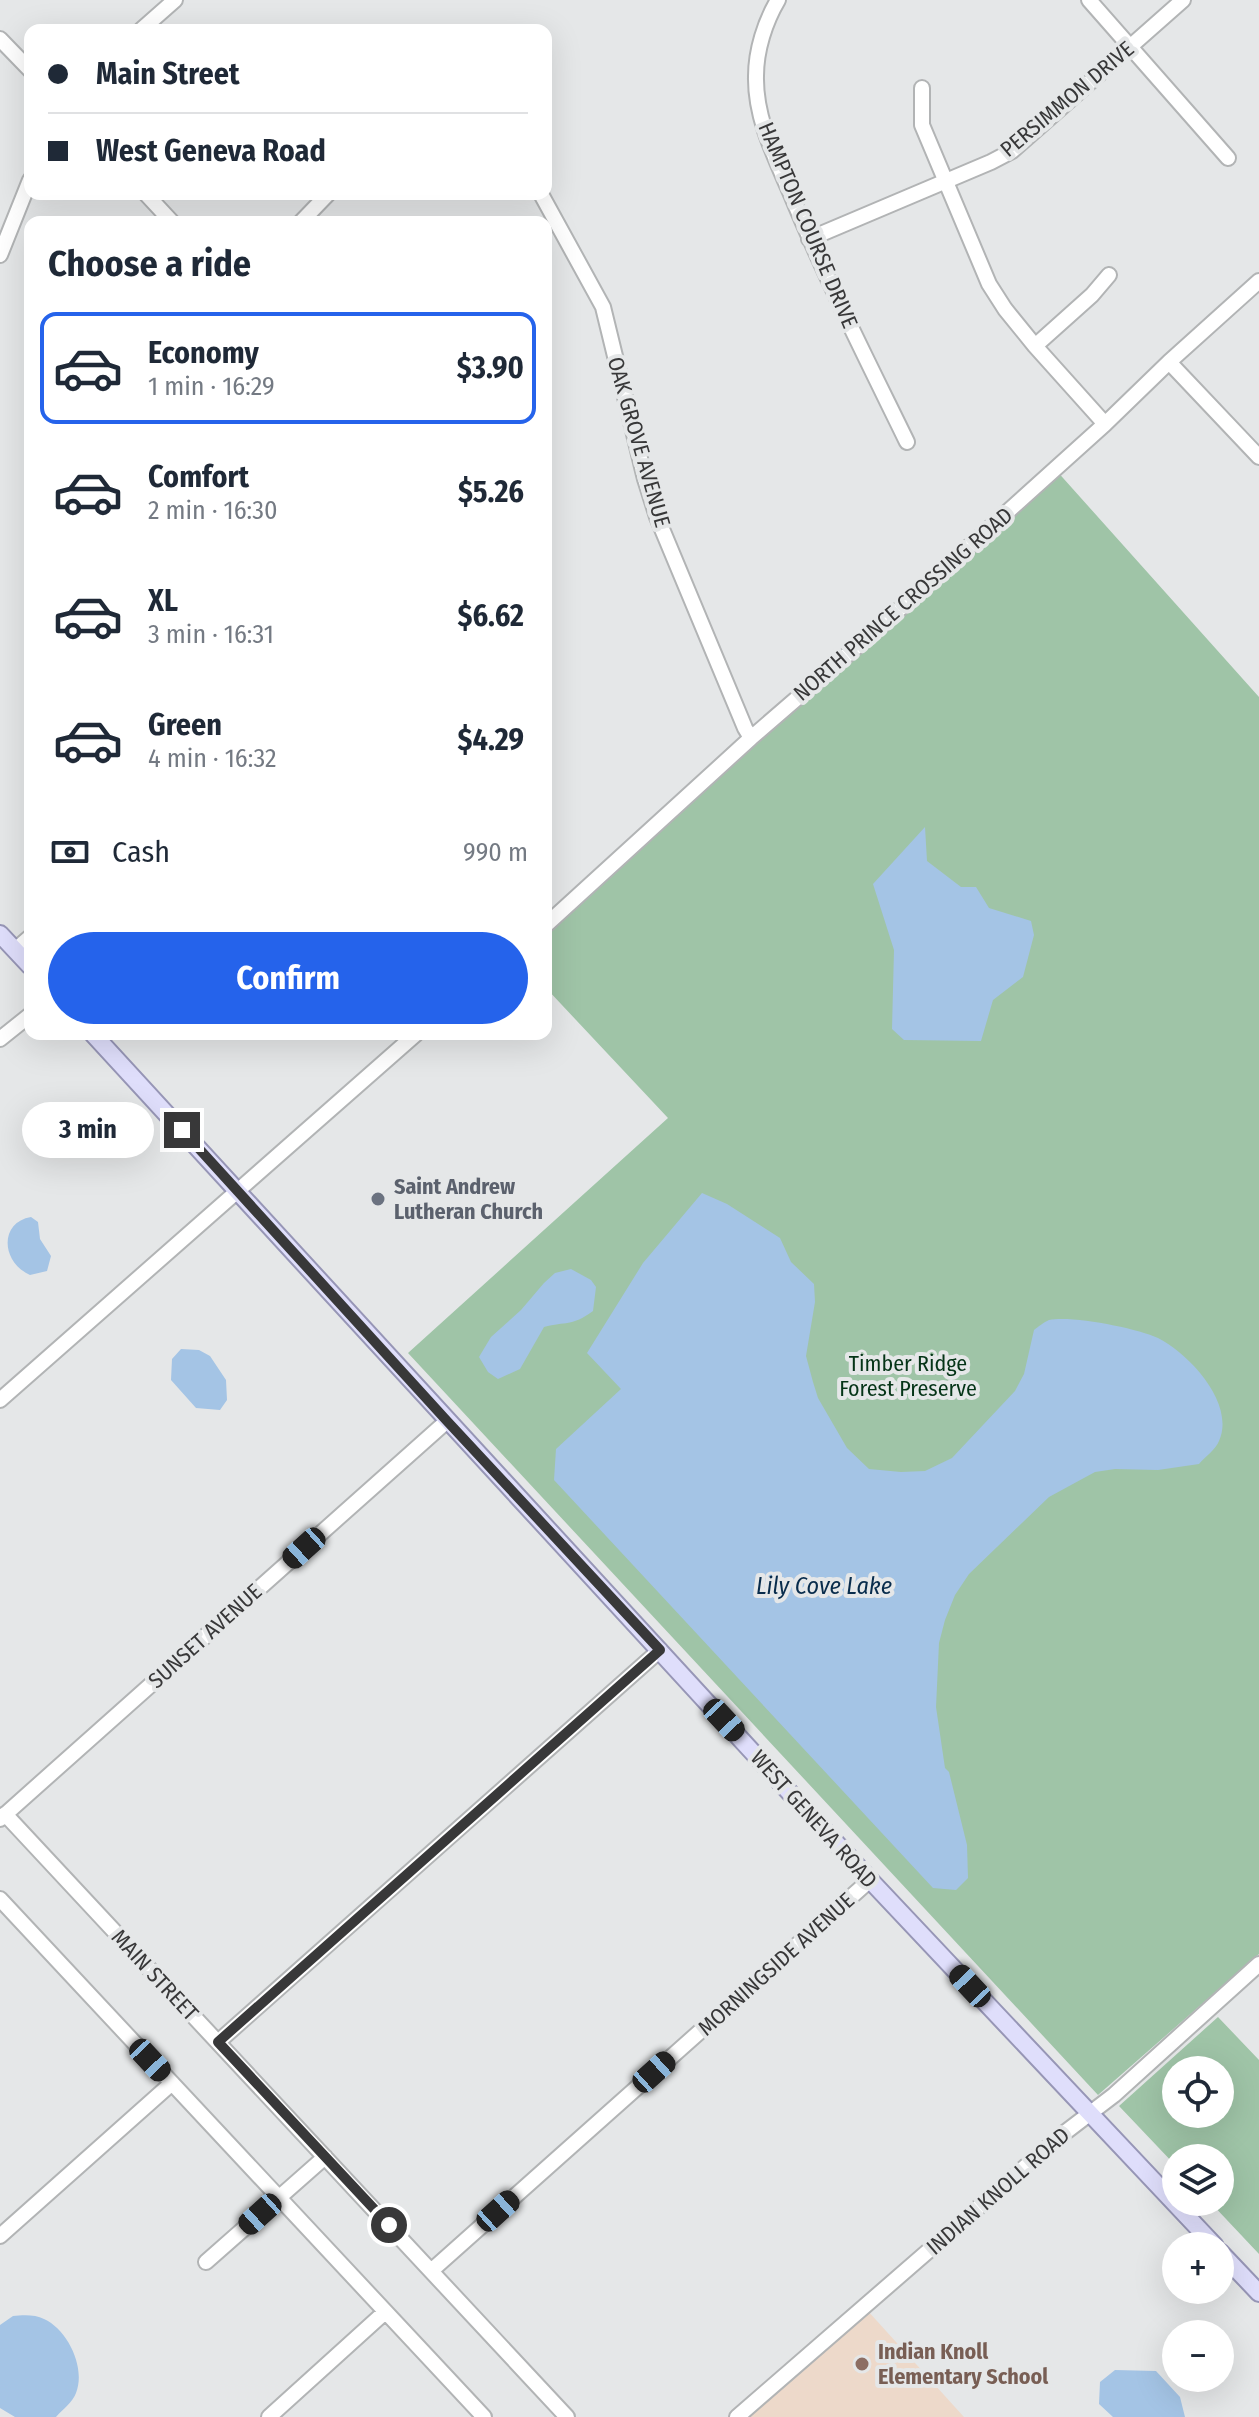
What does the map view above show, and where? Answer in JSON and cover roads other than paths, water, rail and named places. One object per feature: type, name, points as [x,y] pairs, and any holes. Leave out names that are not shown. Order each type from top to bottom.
[{"type":"main road","points":[[0,934],[24,960]]},
{"type":"main road","name":"WEST GENEVA ROAD","points":[[99,1040],[870,1880],[1202,2232]]},
{"type":"main road","points":[[1234,2267],[1259,2293]]},
{"type":"street","points":[[148,24],[175,0]]},
{"type":"street","name":"HAMPTON COURSE DRIVE","points":[[778,0],[765,27],[756,75],[765,132],[809,239],[907,442]]},
{"type":"street","points":[[1089,0],[1228,158]]},
{"type":"street","name":"PERSIMMON DRIVE","points":[[809,239],[991,162],[1023,143],[1183,0]]},
{"type":"street","points":[[0,39],[24,64]]},
{"type":"street","points":[[922,88],[922,125],[989,284],[1035,346],[1105,424]]},
{"type":"street","points":[[0,255],[24,195]]},
{"type":"street","points":[[152,200],[166,216]]},
{"type":"street","points":[[307,216],[322,200]]},
{"type":"street","name":"OAK GROVE AVENUE","points":[[544,200],[599,296],[657,517],[751,738]]},
{"type":"street","points":[[1035,346],[1092,295],[1109,275]]},
{"type":"street","name":"NORTH PRINCE CROSSING ROAD","points":[[552,920],[1105,424],[1259,281]]},
{"type":"street","points":[[1169,362],[1259,457]]},
{"type":"street","points":[[15,950],[24,942]]},
{"type":"street","points":[[0,1039],[24,1020]]},
{"type":"street","points":[[0,1400],[409,1040]]},
{"type":"street","name":"SUNSET AVENUE","points":[[2,1816],[447,1421]]},
{"type":"street","points":[[218,2042],[660,1650]]},
{"type":"street","name":"MAIN STREET","points":[[2,1816],[218,2042],[567,2417]]},
{"type":"street","name":"MORNINGSIDE AVENUE","points":[[431,2271],[870,1880]]},
{"type":"street","points":[[0,1899],[484,2417]]},
{"type":"street","name":"INDIAN KNOLL ROAD","points":[[737,2417],[1259,1964]]},
{"type":"street","points":[[0,2236],[172,2083]]},
{"type":"street","points":[[206,2262],[325,2157]]},
{"type":"street","points":[[269,2417],[385,2312]]},
{"type":"water","points":[[925,827],[927,861],[961,887],[976,887],[989,908],[1031,921],[1034,935],[1023,977],[993,1000],[981,1041],[904,1040],[892,1029],[894,950],[873,884]]},
{"type":"water","name":"Lily Cove Lake","points":[[702,1193],[727,1204],[780,1238],[791,1262],[814,1284],[815,1302],[806,1356],[813,1382],[818,1398],[847,1448],[869,1469],[925,1471],[952,1458],[1015,1391],[1024,1374],[1034,1330],[1049,1320],[1104,1323],[1158,1338],[1195,1367],[1215,1396],[1221,1411],[1219,1441],[1199,1464],[1158,1470],[1095,1472],[1049,1497],[969,1574],[955,1595],[939,1643],[936,1707],[945,1768],[949,1772],[967,1845],[968,1878],[956,1890],[933,1888],[554,1480],[556,1449],[621,1389],[587,1353],[643,1263]]},
{"type":"water","points":[[31,1217],[38,1222],[40,1239],[51,1256],[47,1271],[30,1275],[13,1261],[8,1243],[14,1226]]},
{"type":"water","points":[[571,1269],[591,1280],[596,1287],[593,1311],[574,1322],[544,1327],[520,1369],[498,1379],[488,1372],[479,1357],[491,1337],[555,1273]]},
{"type":"water","points":[[181,1349],[199,1350],[210,1356],[226,1380],[227,1400],[220,1410],[196,1408],[171,1380],[172,1359]]},
{"type":"water","points":[[13,2316],[33,2316],[53,2324],[73,2351],[79,2372],[76,2393],[56,2417],[15,2417],[0,2408],[0,2325]]},
{"type":"water","points":[[1115,2370],[1156,2371],[1162,2378],[1162,2392],[1175,2392],[1180,2397],[1185,2417],[1113,2417],[1099,2404],[1100,2382]]},
{"type":"place","name":"Saint Andrew Lutheran Church","points":[[378,1199]]},
{"type":"place","name":"Indian Knoll Elementary School","points":[[862,2364]]},
{"type":"park label","name":"Timber Ridge Forest Preserve","points":[[908,1376]]}]
